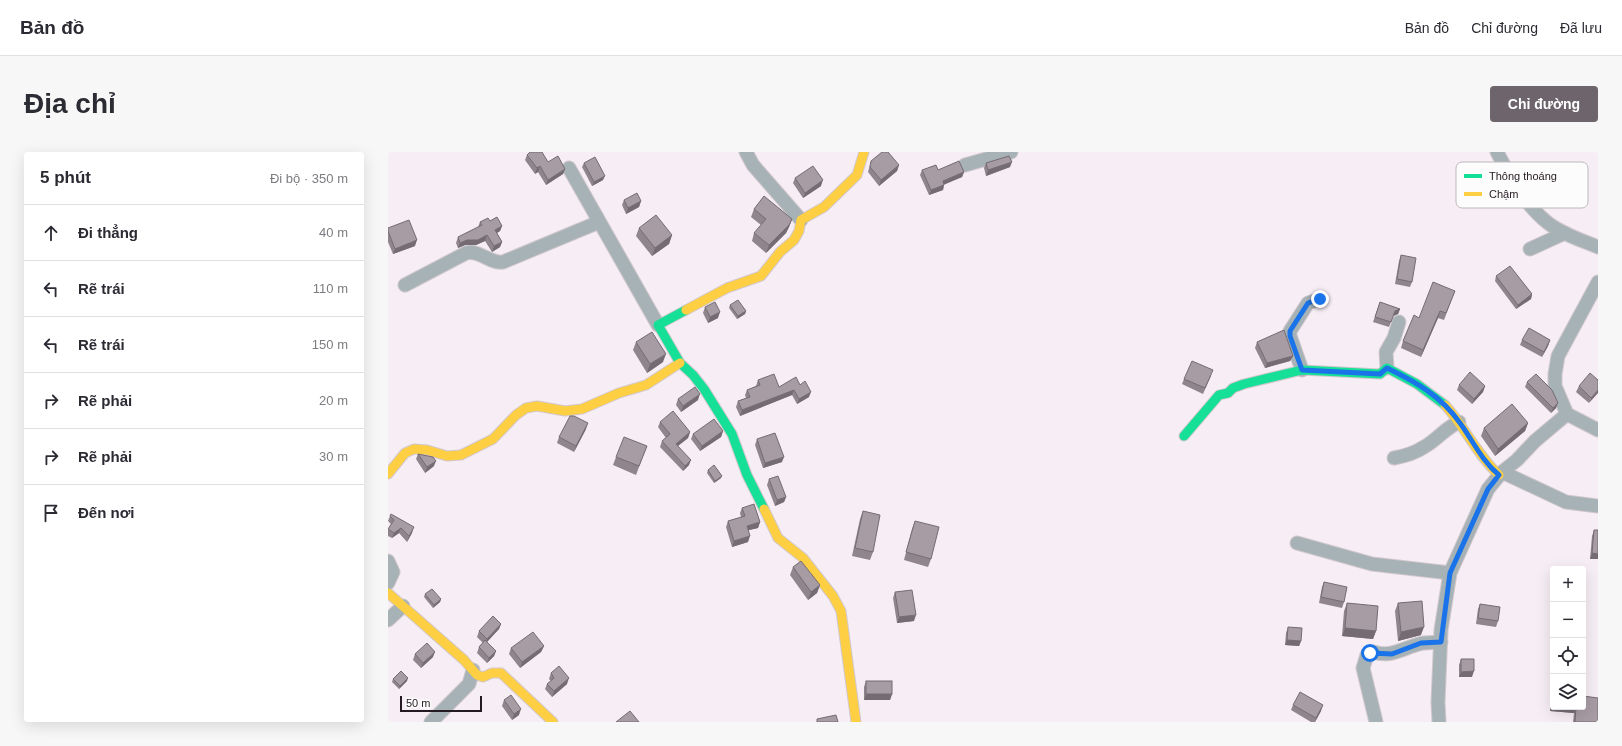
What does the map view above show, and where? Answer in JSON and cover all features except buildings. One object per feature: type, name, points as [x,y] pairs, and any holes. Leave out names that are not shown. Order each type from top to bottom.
[{"type":"street","points":[[658,325],[727,288],[761,276],[780,252],[794,240],[799,231],[800,220],[753,165],[746,152]]},
{"type":"street","points":[[800,220],[824,207],[844,189],[856,175],[864,152]]},
{"type":"street","points":[[965,165],[1011,152]]},
{"type":"street","points":[[1497,152],[1502,162]]},
{"type":"street","points":[[569,168],[680,363],[693,375],[704,389],[732,434],[747,475],[778,538],[803,558],[823,582],[841,611],[849,680],[856,722]]},
{"type":"street","points":[[1533,208],[1548,223],[1565,233],[1598,247]]},
{"type":"street","points":[[405,285],[466,253],[473,252],[494,262],[503,262],[599,222]]},
{"type":"street","points":[[1530,249],[1565,233]]},
{"type":"street","points":[[1598,282],[1571,330],[1556,364],[1555,386],[1567,414],[1598,430]]},
{"type":"street","points":[[1302,370],[1290,336],[1290,331],[1308,303],[1320,299]]},
{"type":"street","points":[[1387,368],[1386,352],[1394,338],[1399,322]]},
{"type":"street","points":[[388,474],[405,454],[412,450],[421,449],[446,457],[460,456],[490,440],[502,430],[517,413],[526,408],[533,406],[570,411],[586,409],[617,394],[650,384],[680,363]]},
{"type":"street","points":[[1184,436],[1218,395],[1228,393],[1233,388],[1244,384],[1302,370],[1380,374],[1387,368]]},
{"type":"street","points":[[1387,368],[1426,388],[1440,400],[1459,422],[1485,462],[1500,473],[1566,502],[1598,506]]},
{"type":"street","points":[[1439,722],[1441,642],[1450,573],[1488,489],[1500,473],[1518,460],[1535,441],[1567,414]]},
{"type":"street","points":[[1394,458],[1409,454],[1425,447],[1450,426],[1459,422]]},
{"type":"street","points":[[1297,543],[1372,564],[1450,573]]},
{"type":"street","points":[[388,561],[393,572],[388,582]]},
{"type":"street","points":[[388,593],[464,660],[481,677],[492,673],[501,673],[553,722]]},
{"type":"street","points":[[388,620],[403,606]]},
{"type":"street","points":[[1376,722],[1363,668],[1367,655],[1374,652],[1378,654],[1392,654],[1421,643],[1441,642]]},
{"type":"street","points":[[431,722],[469,684],[473,670]]},
{"type":"traffic: fast","points":[[686,310],[658,325],[680,363],[693,375],[704,389],[732,434],[747,475],[764,509]]},
{"type":"traffic: fast","points":[[1184,436],[1219,395],[1228,393],[1233,388],[1244,384],[1302,370],[1380,374],[1387,368],[1417,384],[1445,405]]},
{"type":"traffic: slow","points":[[686,310],[727,288],[761,276],[780,252],[794,240],[799,231],[801,220],[824,207],[857,175],[864,152]]},
{"type":"traffic: slow","points":[[388,474],[405,453],[414,449],[427,450],[447,456],[461,455],[493,439],[516,415],[526,408],[537,406],[565,411],[582,409],[619,393],[646,385],[680,363]]},
{"type":"traffic: slow","points":[[1445,405],[1459,422],[1484,459],[1499,475]]},
{"type":"traffic: slow","points":[[764,509],[778,538],[803,558],[833,596],[841,611],[856,722]]},
{"type":"traffic: slow","points":[[388,593],[464,660],[477,675],[483,677],[492,673],[501,673],[553,722]]},
{"type":"route","points":[[1320,299],[1313,300],[1308,303],[1290,331],[1290,336],[1302,370],[1380,374],[1387,368],[1420,384],[1448,408],[1485,462],[1499,475],[1488,489],[1450,573],[1441,630],[1441,642],[1421,643],[1392,654],[1370,653]]}]
